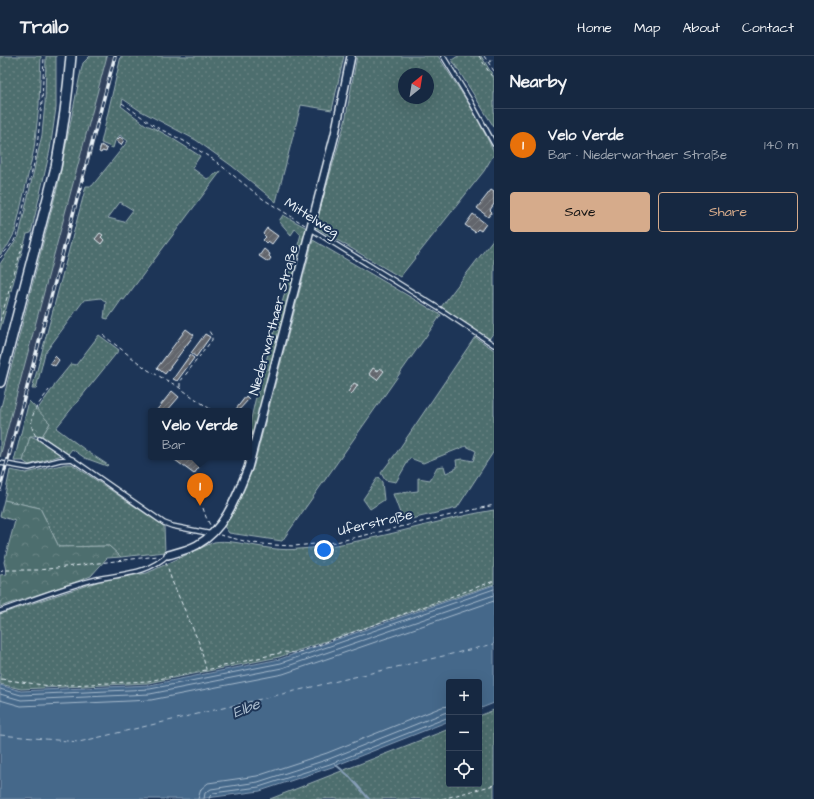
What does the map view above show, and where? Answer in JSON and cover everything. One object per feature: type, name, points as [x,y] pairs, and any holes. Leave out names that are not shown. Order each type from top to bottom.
[{"type":"main road","points":[[0,382],[56,167],[69,84],[70,56]]},
{"type":"street","name":"Niederwarthaer Straße","points":[[252,453],[335,134],[351,56]]},
{"type":"street","name":"Niederwarthaer Straße","points":[[166,556],[198,544],[212,534],[235,500],[250,460]]},
{"type":"lane","points":[[443,56],[494,144]]},
{"type":"lane","name":"Mittelweg","points":[[311,228],[494,345]]},
{"type":"lane","points":[[40,438],[164,523],[212,534]]},
{"type":"lane","points":[[0,462],[28,468],[60,460],[72,459]]},
{"type":"lane","points":[[0,611],[97,579],[146,570],[159,563],[166,556]]},
{"type":"path","points":[[0,258],[18,234],[36,156],[41,110],[44,56]]},
{"type":"path","points":[[479,56],[494,80]]},
{"type":"path","points":[[484,56],[494,71]]},
{"type":"path","points":[[488,62],[494,59]]},
{"type":"path","name":"Mittelweg","points":[[122,104],[156,127],[184,141],[214,160],[263,199],[311,228]]},
{"type":"path","points":[[0,321],[23,244]]},
{"type":"path","points":[[180,388],[180,382],[212,340],[212,336],[208,332]]},
{"type":"path","points":[[103,335],[148,370],[180,388],[209,408]]},
{"type":"path","points":[[40,438],[35,435],[31,426],[32,417],[49,390]]},
{"type":"path","name":"Uferstraße","points":[[212,534],[252,543],[274,545],[294,546],[336,542],[494,505]]},
{"type":"path","points":[[203,508],[210,526]]},
{"type":"path","points":[[0,572],[2,570],[39,570],[166,556],[172,582],[200,645],[206,670]]},
{"type":"path","points":[[0,679],[50,686],[148,681],[206,670],[284,652],[296,653],[494,581]]},
{"type":"path","points":[[442,799],[494,785]]},
{"type":"shaded area","points":[[107,56],[117,56],[11,460],[0,457]]},
{"type":"green space","points":[[0,56],[41,56],[39,105],[34,149],[15,232],[8,245],[0,255]]},
{"type":"green space","points":[[46,56],[56,56],[56,108],[50,150],[31,233],[27,234],[0,330],[0,264],[19,236],[42,135],[45,103]]},
{"type":"green space","points":[[90,56],[107,56],[0,457],[0,411],[58,185],[83,63]]},
{"type":"green space","points":[[121,56],[344,56],[332,110],[301,105],[276,202],[232,166],[196,140],[139,110],[123,99],[121,106],[146,125],[170,137],[200,156],[192,168],[207,179],[221,171],[108,319],[104,318],[106,302],[101,298],[84,300],[45,353],[36,389],[32,389],[86,186],[92,186],[128,141],[120,135],[115,141],[113,148],[101,143]],"holes":[[[120,202],[133,210],[124,222],[108,218]]]},
{"type":"green space","points":[[357,56],[438,56],[474,112],[494,152],[484,171],[400,277],[315,227],[345,122]]},
{"type":"green space","points":[[458,56],[481,56],[494,77],[494,127],[452,60]]},
{"type":"green space","points":[[283,215],[307,228],[252,436],[252,414],[255,401],[301,234],[295,229],[291,235],[279,221]]},
{"type":"green space","points":[[494,238],[494,332],[489,339],[441,307]]},
{"type":"green space","points":[[313,240],[441,315],[282,541],[229,533],[224,526],[241,496],[254,465]]},
{"type":"green space","points":[[99,335],[119,350],[56,428],[108,465],[107,466],[85,458],[72,449],[68,454],[42,436],[50,423],[37,410],[71,364],[76,365]]},
{"type":"green space","points":[[475,337],[494,350],[494,451],[457,508],[403,521],[393,494],[418,491],[418,478],[430,480],[437,467],[444,466],[446,473],[457,468],[456,460],[463,459],[473,461],[476,451],[466,446],[423,463],[410,458],[396,482],[385,480],[381,473],[397,452]]},
{"type":"green space","points":[[29,401],[50,423],[42,436],[30,436],[23,461],[14,461]]},
{"type":"green space","points":[[30,436],[40,440],[62,455],[29,465],[23,461]]},
{"type":"green space","points":[[72,464],[164,526],[165,552],[121,557],[109,546],[59,547],[40,508],[4,500],[10,470],[26,473]]},
{"type":"green space","points":[[378,477],[382,482],[384,500],[370,509],[363,499]]},
{"type":"green space","points":[[4,500],[40,508],[59,547],[109,546],[121,557],[107,558],[91,576],[0,607],[0,575],[7,574],[4,562],[15,521],[0,516]]},
{"type":"green space","points":[[494,510],[494,584],[279,657],[148,683],[21,689],[0,684],[0,614],[100,581],[147,573],[214,542],[223,541],[293,550],[324,547],[373,538]]},
{"type":"green space","points":[[494,710],[494,799],[270,799],[446,730],[446,787],[482,787],[482,715]]},
{"type":"water","name":"Elbe","points":[[494,585],[494,703],[482,708],[482,679],[446,679],[446,722],[332,767],[260,791],[199,799],[0,799],[0,685],[21,691],[150,685],[280,659]]},
{"type":"building","points":[[120,137],[124,140],[121,145],[116,141]]},
{"type":"building","points":[[101,145],[107,149],[106,152],[99,152]]},
{"type":"building","points":[[491,190],[494,192],[494,204],[490,210],[492,212],[488,217],[477,208]]},
{"type":"building","points":[[473,214],[486,224],[481,231],[478,229],[475,232],[465,225]]},
{"type":"building","points":[[267,228],[278,236],[272,244],[268,241],[266,243],[263,240],[266,237],[263,234]]},
{"type":"building","points":[[100,233],[103,235],[101,237],[104,240],[101,244],[95,239]]},
{"type":"building","points":[[264,249],[270,254],[269,256],[271,258],[268,262],[259,256]]},
{"type":"building","points":[[186,329],[194,335],[165,374],[157,368]]},
{"type":"building","points":[[205,334],[210,337],[196,357],[191,353]]},
{"type":"building","points":[[190,355],[194,358],[177,381],[173,379]]},
{"type":"building","points":[[55,356],[59,360],[55,366],[50,363]]},
{"type":"building","points":[[373,368],[378,371],[380,368],[384,371],[377,380],[369,374]]},
{"type":"building","points":[[354,383],[358,385],[351,395],[348,392]]},
{"type":"building","points":[[172,391],[179,397],[170,408],[158,408]]},
{"type":"building","points":[[246,396],[249,399],[241,408],[237,408]]},
{"type":"building","points":[[175,460],[198,460],[202,463],[194,474]]},
{"type":"waterway","points":[[335,764],[349,776],[369,799]]},
{"type":"ferry route","points":[[0,735],[79,742],[494,644]]},
{"type":"railway","points":[[0,489],[115,56]]},
{"type":"place","name":"Velo Verde","points":[[200,506]]}]
